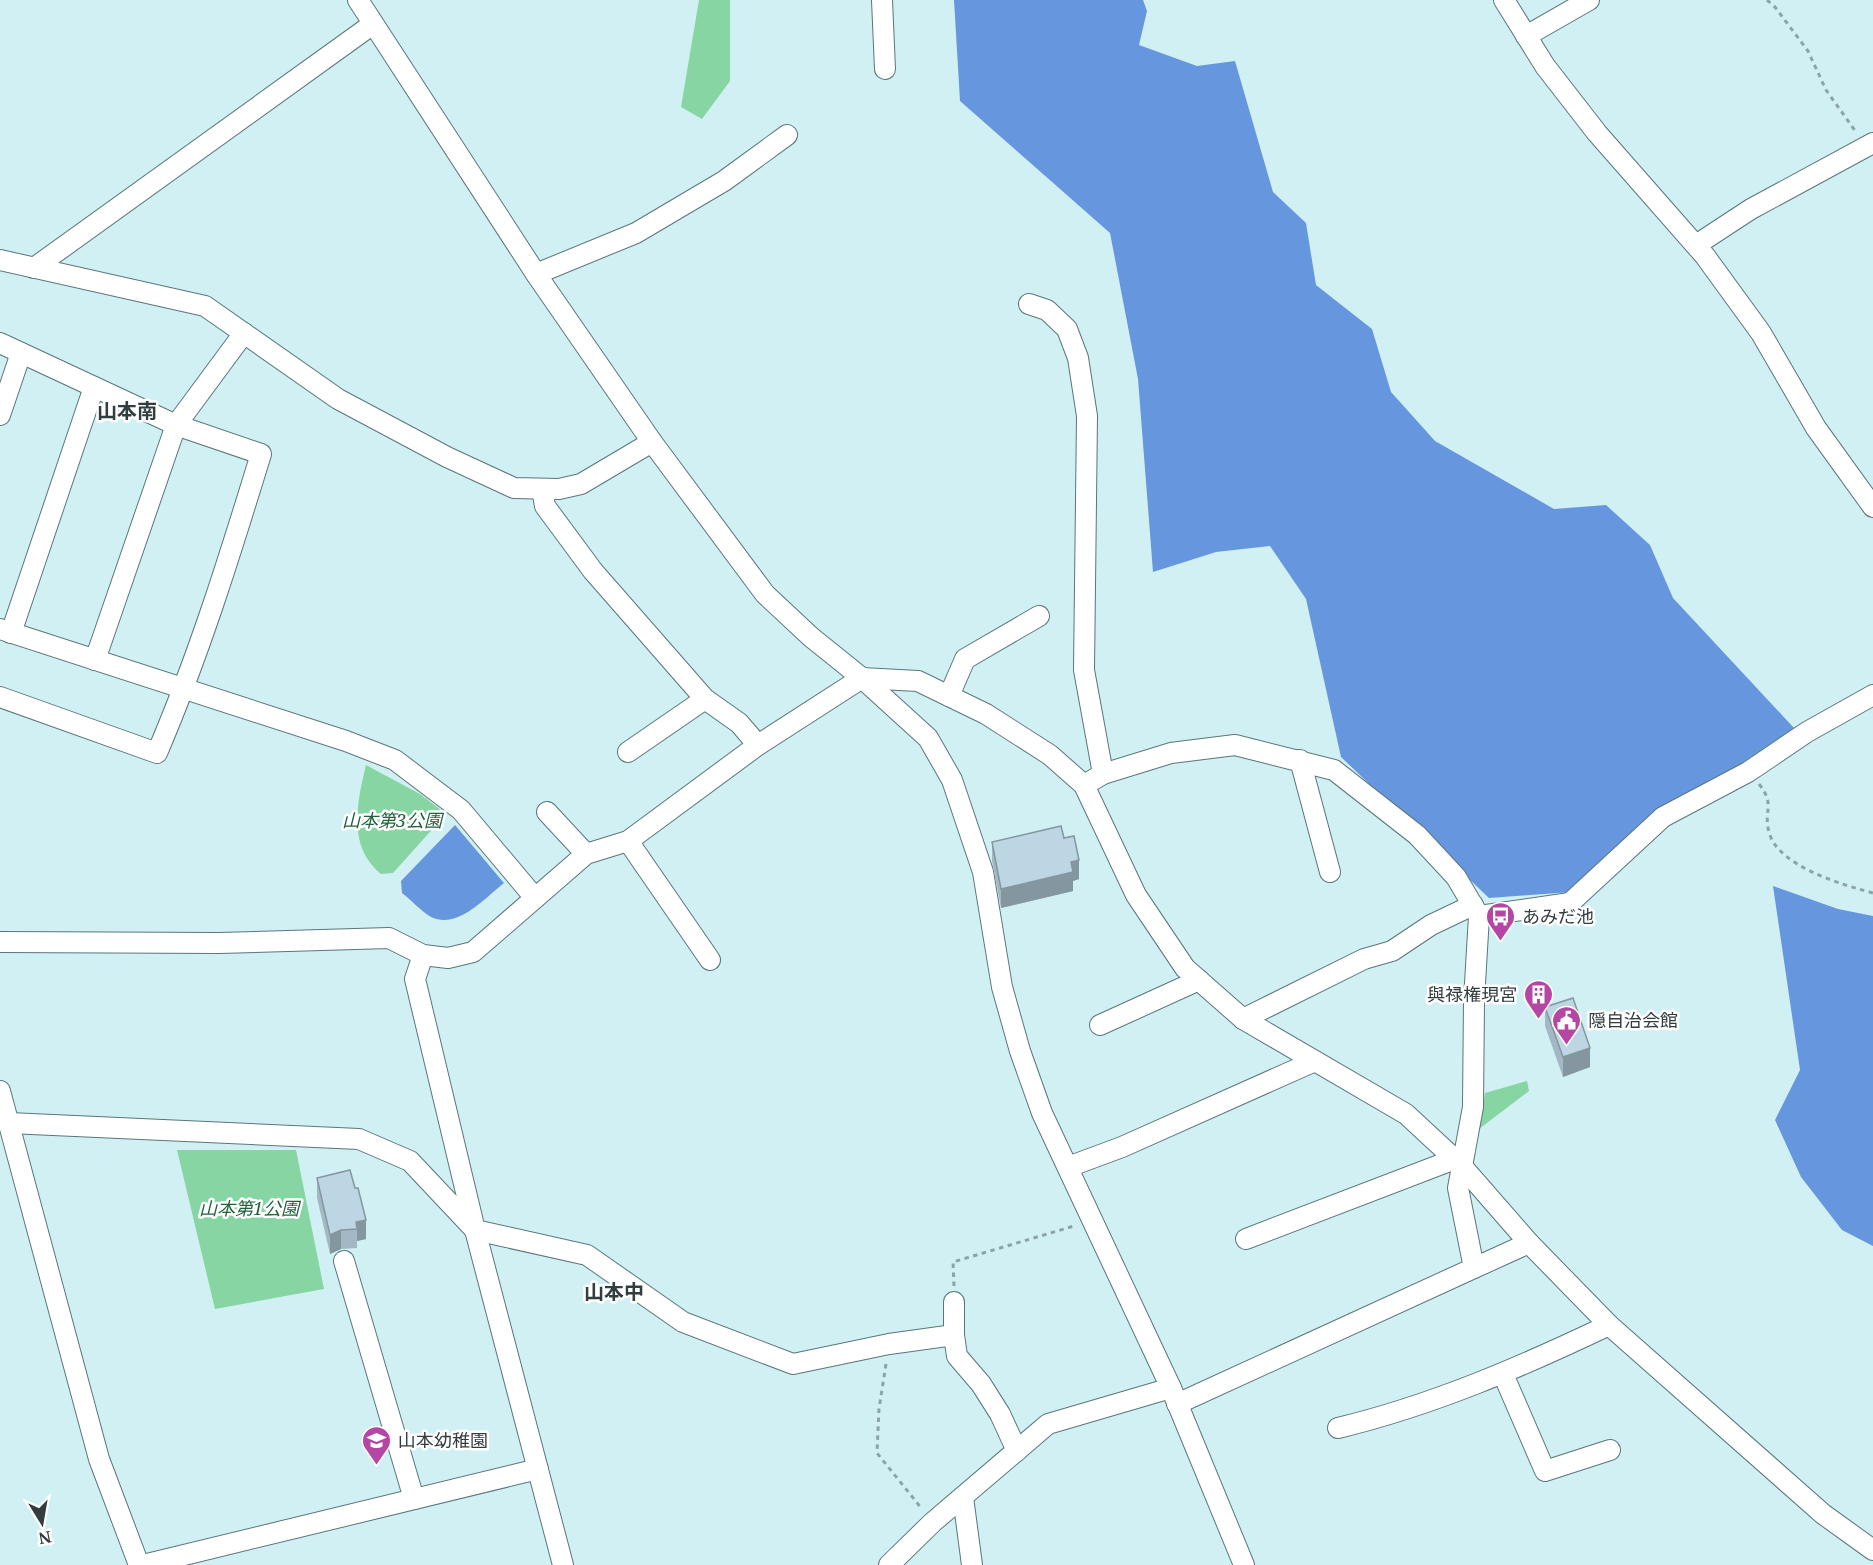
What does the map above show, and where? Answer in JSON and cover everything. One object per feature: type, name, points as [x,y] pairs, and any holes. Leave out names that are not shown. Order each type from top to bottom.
[{"type":"street","points":[[358,0],[536,274],[652,442],[765,594],[811,638],[862,678],[928,738],[952,780],[983,872],[1002,987],[1020,1051],[1042,1113],[1174,1396],[1244,1565]]},
{"type":"street","points":[[882,0],[885,69]]},
{"type":"street","points":[[1504,0],[1545,66],[1596,133],[1696,246],[1761,333],[1816,428],[1873,507]]},
{"type":"street","points":[[1526,36],[1589,0]]},
{"type":"street","points":[[34,268],[373,24]]},
{"type":"street","points":[[536,274],[636,233],[724,181],[787,135]]},
{"type":"street","points":[[1696,246],[1751,209],[1870,145]]},
{"type":"street","points":[[0,260],[205,306],[338,399],[447,457],[514,488],[559,489],[581,484],[652,442]]},
{"type":"street","points":[[1029,304],[1047,310],[1067,329],[1078,358],[1087,416],[1084,670],[1103,774]]},
{"type":"street","points":[[95,660],[176,425],[244,333]]},
{"type":"street","points":[[0,343],[176,425],[261,454],[225,572],[184,689],[158,753],[0,697]]},
{"type":"street","points":[[0,415],[21,353]]},
{"type":"street","points":[[94,387],[5,631],[346,741],[395,760],[461,810],[535,898]]},
{"type":"street","points":[[542,489],[545,506],[593,571],[705,699],[740,723],[758,745]]},
{"type":"street","points":[[949,696],[965,659],[1039,616]]},
{"type":"street","points":[[0,942],[219,943],[390,938],[423,955],[448,958],[473,952],[586,854],[628,841],[758,745],[862,678],[918,681],[986,714],[1050,755],[1084,785],[1136,895],[1185,968],[1243,1019],[1406,1114],[1458,1162],[1529,1243],[1609,1325],[1823,1514],[1873,1550]]},
{"type":"street","points":[[1243,1019],[1364,959],[1392,951],[1431,925],[1476,910],[1570,903],[1663,817],[1748,772],[1807,732],[1873,695]]},
{"type":"street","points":[[628,752],[705,699]]},
{"type":"street","points":[[1084,785],[1103,774],[1171,753],[1235,745],[1300,760],[1334,770],[1417,835],[1456,877],[1476,910],[1473,1107],[1458,1162],[1458,1188],[1474,1268]]},
{"type":"street","points":[[1300,760],[1330,872]]},
{"type":"street","points":[[547,812],[586,854]]},
{"type":"street","points":[[628,841],[710,960]]},
{"type":"street","points":[[423,955],[415,979],[475,1230],[563,1565]]},
{"type":"street","points":[[1100,1025],[1199,980]]},
{"type":"street","points":[[1068,1167],[1122,1147],[1315,1061]]},
{"type":"street","points":[[0,1091],[99,1459],[141,1565],[538,1470]]},
{"type":"street","points":[[9,1123],[359,1138],[410,1161],[475,1230],[587,1255],[683,1322],[793,1364],[889,1344],[954,1335]]},
{"type":"street","points":[[1246,1239],[1458,1162]]},
{"type":"street","points":[[889,1565],[933,1522],[1048,1424],[1174,1396],[1529,1243]]},
{"type":"street","points":[[344,1262],[414,1499]]},
{"type":"street","points":[[954,1302],[954,1335],[957,1356],[981,1384],[1000,1414],[1017,1451]]},
{"type":"street","points":[[1338,1428],[1436,1399],[1503,1374],[1609,1325]]},
{"type":"street","points":[[1503,1374],[1545,1471],[1610,1450]]},
{"type":"street","points":[[963,1497],[972,1565]]},
{"type":"path","points":[[1767,0],[1808,51],[1826,90],[1870,145]]},
{"type":"path","points":[[1748,772],[1768,795],[1768,831],[1781,854],[1835,882],[1873,893]]},
{"type":"path","points":[[954,1302],[953,1262],[1093,1220]]},
{"type":"path","points":[[889,1344],[879,1409],[878,1453],[933,1522]]},
{"type":"green space","points":[[699,0],[730,0],[730,81],[702,119],[681,107]]},
{"type":"green space","name":"山本第3公園","points":[[366,765],[420,794],[446,814],[393,873],[381,874],[370,863],[359,837],[358,809]]},
{"type":"green space","points":[[1527,1081],[1529,1091],[1479,1129],[1485,1093]]},
{"type":"green space","name":"山本第1公園","points":[[177,1150],[296,1150],[324,1289],[215,1309]]},
{"type":"water","points":[[954,0],[1143,0],[1147,11],[1139,45],[1197,66],[1235,61],[1273,192],[1306,223],[1316,285],[1372,329],[1391,392],[1435,441],[1554,509],[1606,505],[1650,545],[1673,598],[1794,728],[1723,776],[1572,892],[1489,898],[1341,757],[1306,599],[1270,546],[1216,552],[1153,572],[1138,379],[1110,233],[960,101]]},
{"type":"water","points":[[455,825],[504,883],[461,916],[441,920],[427,915],[402,893],[401,881]]},
{"type":"water","points":[[1773,886],[1838,909],[1873,916],[1873,1246],[1842,1230],[1801,1177],[1775,1120],[1800,1070]]},
{"type":"building","points":[[1061,826],[1064,838],[1074,836],[1079,860],[1071,862],[1073,872],[1001,889],[992,842]]},
{"type":"building","points":[[1573,998],[1590,1048],[1563,1057],[1545,1007]]},
{"type":"building","points":[[350,1170],[355,1188],[358,1188],[366,1220],[356,1222],[357,1229],[341,1230],[330,1235],[317,1178]]},
{"type":"place","name":"あみだ池","points":[[1501,942]]},
{"type":"place","name":"與禄権現宮","points":[[1538,1020]]},
{"type":"place","name":"隠自治会館","points":[[1567,1046]]},
{"type":"place","name":"山本幼稚園","points":[[377,1466]]},
{"type":"district","name":"山本南","points":[[127,410]]},
{"type":"district","name":"山本中","points":[[614,1291]]}]
